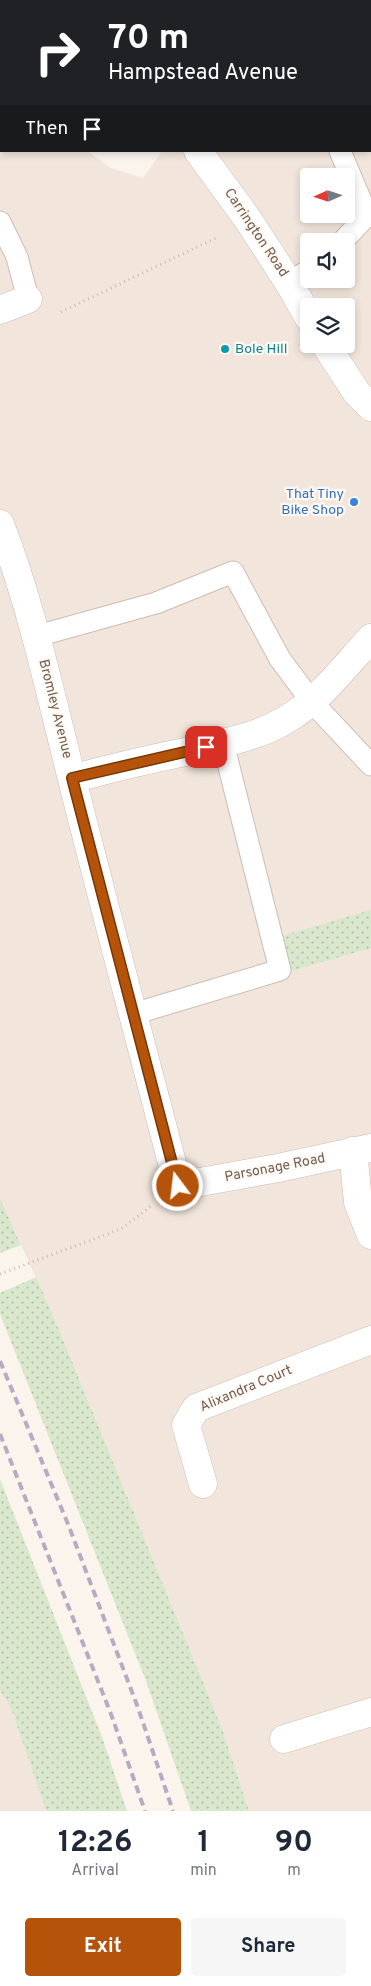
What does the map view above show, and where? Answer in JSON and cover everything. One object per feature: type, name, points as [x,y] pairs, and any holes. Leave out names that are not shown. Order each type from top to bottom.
[{"type":"street","name":"Carrington Road","points":[[199,152],[249,220],[299,277],[304,298]]},
{"type":"street","points":[[0,310],[28,299]]},
{"type":"street","points":[[331,353],[357,393],[371,407]]},
{"type":"street","name":"Bromley Avenue","points":[[0,524],[9,576],[37,636],[178,1186]]},
{"type":"street","points":[[72,778],[223,743],[255,734],[286,720],[312,702],[371,638]]},
{"type":"street","points":[[362,1150],[358,1202],[371,1235]]},
{"type":"street","name":"Parsonage Road","points":[[178,1186],[278,1168],[362,1150]]},
{"type":"street","name":"Alixandra Court","points":[[202,1484],[186,1425],[196,1408],[371,1340]]},
{"type":"street","points":[[284,1739],[371,1712]]},
{"type":"lane","points":[[340,152],[367,215],[350,233]]},
{"type":"lane","points":[[0,222],[17,257],[28,299]]},
{"type":"lane","points":[[37,636],[156,603],[233,572],[280,659],[312,702],[371,765]]},
{"type":"lane","points":[[133,1014],[280,970],[223,743]]},
{"type":"path","points":[[28,299],[45,320],[215,239],[249,220]]},
{"type":"path","points":[[0,1274],[121,1229],[178,1186]]},
{"type":"shaded area","points":[[0,152],[88,152],[111,168],[143,178],[161,152],[371,152],[371,1811],[249,1811],[221,1726],[60,1332],[0,1198]]},
{"type":"shaded area","points":[[0,1690],[12,1711],[46,1811],[0,1811]]},
{"type":"green space","points":[[371,910],[371,948],[288,972],[278,937]]},
{"type":"green space","points":[[0,1198],[21,1245],[0,1253]]},
{"type":"green space","points":[[36,1277],[221,1726],[249,1811],[191,1811],[146,1681],[0,1314],[0,1293]]},
{"type":"green space","points":[[0,1479],[102,1737],[127,1811],[46,1811],[12,1711],[0,1690]]},
{"type":"railway","points":[[0,1361],[68,1524],[137,1705],[173,1811]]},
{"type":"railway","points":[[0,1434],[111,1714],[145,1811]]},
{"type":"place","name":"Bole Hill","points":[[225,349]]},
{"type":"place","name":"That Tiny Bike Shop","points":[[354,502]]},
{"type":"route","points":[[178,1186],[72,778],[206,747]]}]
